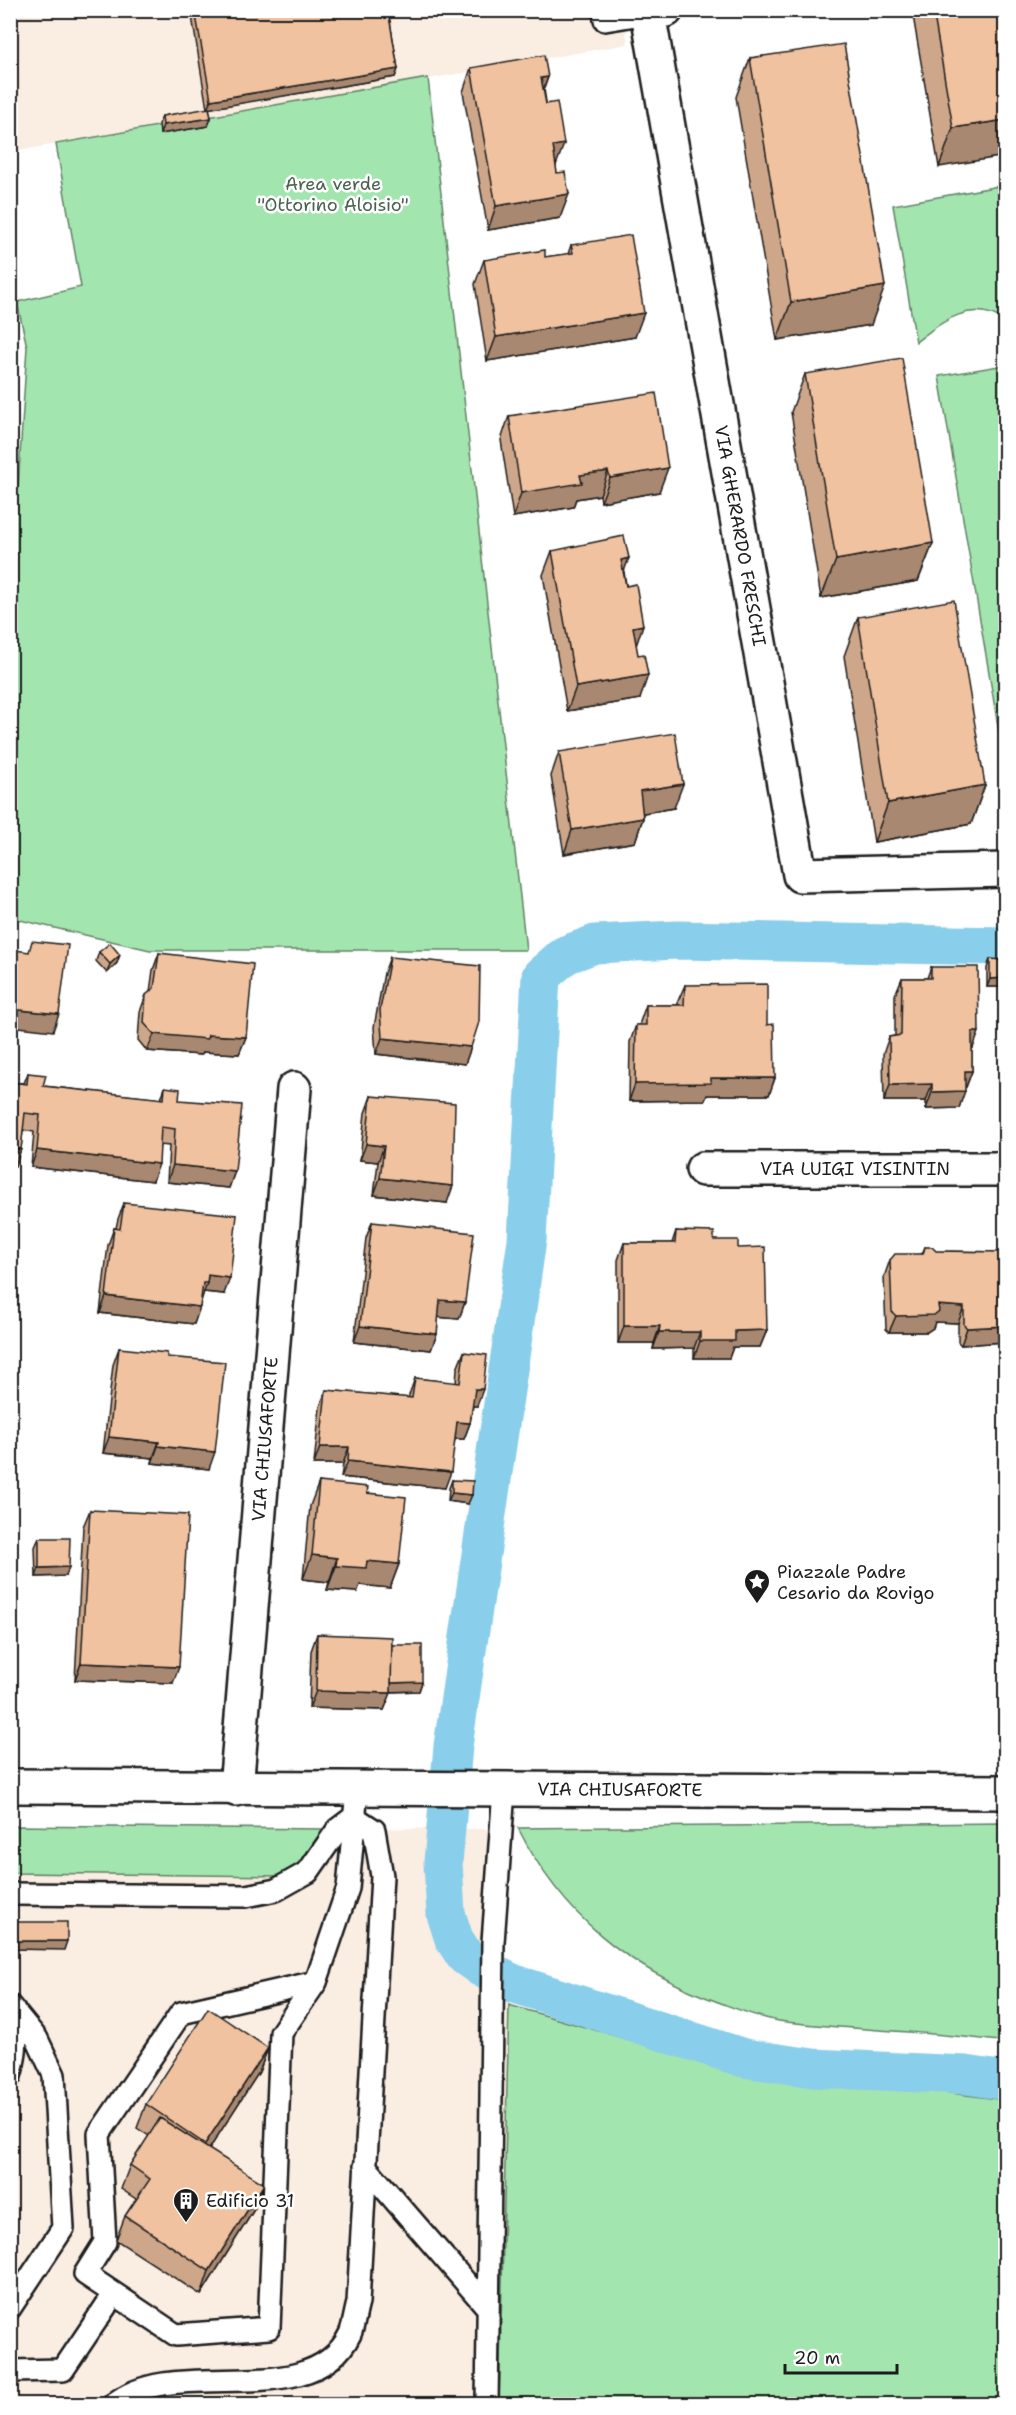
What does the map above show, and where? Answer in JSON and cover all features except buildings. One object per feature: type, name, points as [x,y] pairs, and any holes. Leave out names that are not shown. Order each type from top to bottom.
[{"type":"street","name":"VIA GHERARDO FRESCHI","points":[[657,12],[800,875],[1005,870]]},
{"type":"street","name":"VIA CHIUSAFORTE","points":[[236,1789],[294,1089]]},
{"type":"street","name":"VIA LUIGI VISINTIN","points":[[703,1169],[1005,1169]]},
{"type":"street","name":"VIA CHIUSAFORTE","points":[[10,1786],[236,1789],[355,1803],[434,1790],[1005,1792]]},
{"type":"lane","points":[[604,10],[605,20],[657,12]]},
{"type":"lane","points":[[487,2404],[493,2000],[491,1790]]},
{"type":"lane","points":[[10,1894],[246,1896],[276,1890],[308,1872],[355,1803]]},
{"type":"lane","points":[[316,1982],[181,2013],[99,2134],[105,2242],[85,2274],[176,2335],[269,2328],[281,2033],[316,1982],[348,1888],[355,1803]]},
{"type":"lane","points":[[114,2404],[149,2386],[282,2382],[310,2373],[332,2359],[349,2335],[358,2303],[382,1876],[374,1830],[355,1803]]},
{"type":"lane","points":[[10,2008],[16,2028],[17,2052],[10,2076]]},
{"type":"lane","points":[[10,2008],[37,2039],[54,2075],[63,2228],[10,2308]]},
{"type":"lane","points":[[365,2166],[487,2307]]},
{"type":"lane","points":[[10,2371],[63,2370],[114,2294]]},
{"type":"shaded area","points":[[11,11],[623,11],[628,44],[11,152]]},
{"type":"shaded area","points":[[11,1826],[501,1829],[509,2005],[757,2077],[943,2092],[1005,2100],[1005,2404],[11,2404]]},
{"type":"green space","name":"Area verde \"Ottorino Aloisio\"","points":[[428,78],[526,950],[150,950],[11,918],[10,488],[18,488],[27,347],[17,302],[81,287],[56,144]]},
{"type":"green space","points":[[1005,185],[1005,321],[993,314],[969,312],[947,320],[916,342],[893,205]]},
{"type":"green space","points":[[1006,365],[1005,768],[939,376]]},
{"type":"green space","points":[[1005,1823],[1005,2042],[779,2021],[748,2013],[685,1989],[627,1955],[600,1935],[576,1912],[535,1859],[518,1828]]},
{"type":"green space","points":[[11,1826],[322,1829],[306,1855],[283,1876],[11,1873]]},
{"type":"green space","points":[[509,2005],[757,2077],[943,2092],[1005,2100],[1005,2404],[499,2404]]},
{"type":"waterway","points":[[1006,946],[677,940],[595,944],[565,955],[541,976],[527,1240],[453,1746],[443,1863],[446,1914],[454,1939],[465,1956],[482,1968],[512,1983],[744,2058],[813,2068],[966,2075],[1006,2081]]},
{"type":"place","name":"Piazzale Padre Cesario da Rovigo","points":[[757,1605]]},
{"type":"place","name":"Edificio 31","points":[[186,2224]]}]
